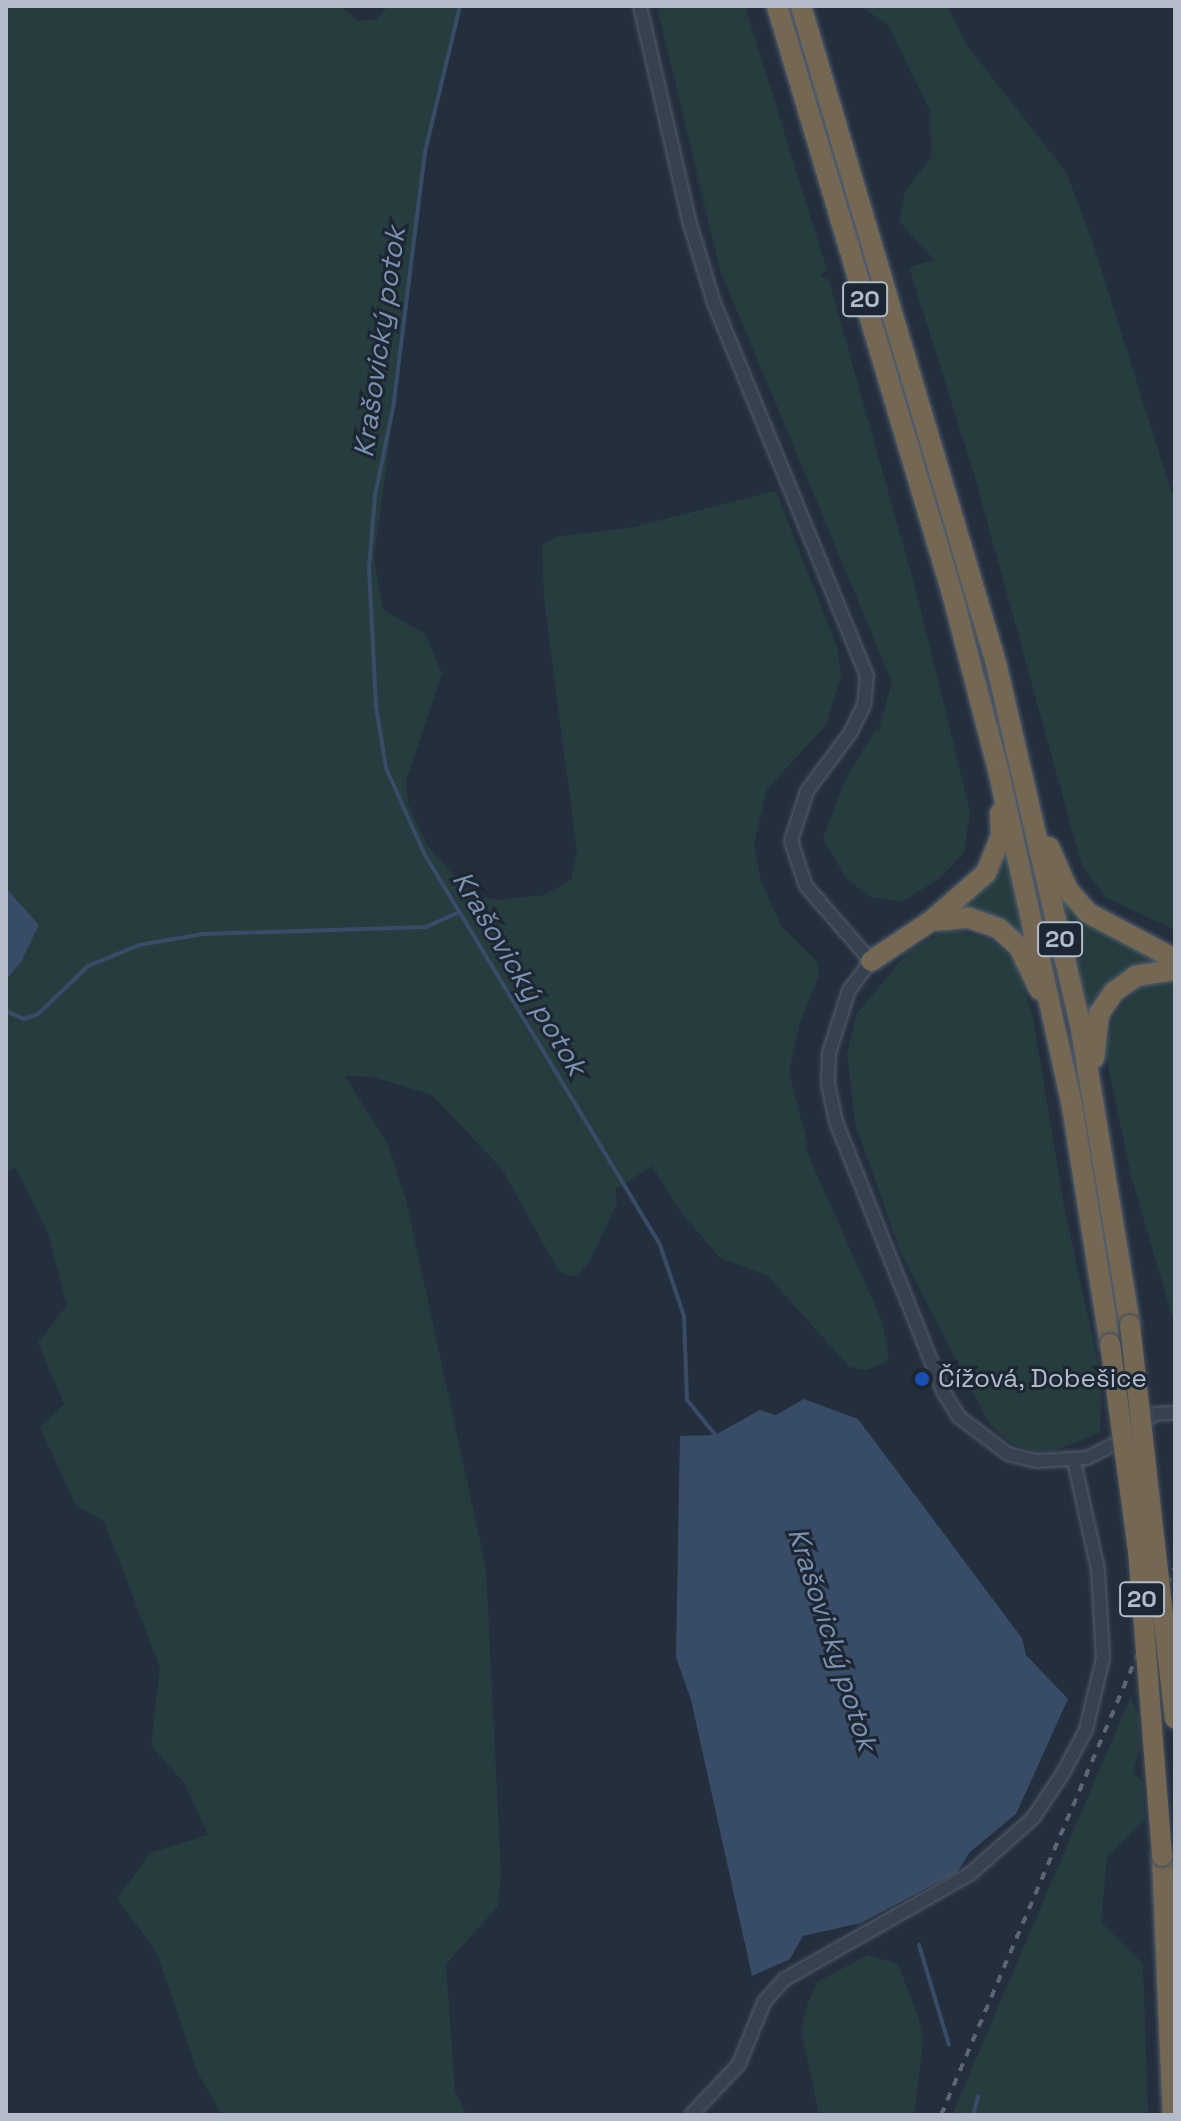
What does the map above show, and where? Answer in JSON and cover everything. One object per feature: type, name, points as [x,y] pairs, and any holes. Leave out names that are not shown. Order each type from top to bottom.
[{"type":"highway","name":"20","points":[[777,6],[952,593],[998,769],[1058,1040],[1110,1344],[1138,1550],[1162,1856],[1173,2115]]},
{"type":"highway","name":"20","points":[[801,6],[996,663],[1024,780],[1093,1098],[1130,1325],[1175,1718]]},
{"type":"highway","points":[[871,961],[965,895],[994,861],[1001,836],[998,769]]},
{"type":"highway","points":[[1024,780],[1061,877],[1077,903],[1120,934],[1175,959]]},
{"type":"highway","points":[[931,921],[969,918],[1008,935],[1028,960],[1058,1040]]},
{"type":"highway","points":[[1093,1098],[1096,1028],[1105,1003],[1136,976],[1175,970]]},
{"type":"street","points":[[640,6],[690,224],[714,303],[867,676],[864,705],[851,732],[807,791],[791,841],[806,886],[871,961],[837,1017],[828,1084],[841,1135],[932,1364],[959,1417],[980,1437],[1022,1459],[1074,1461],[1121,1442],[1154,1414],[1174,1410]]},
{"type":"street","points":[[691,2115],[739,2064],[764,2002],[785,1979],[970,1874],[1033,1818],[1063,1773],[1086,1730],[1103,1658],[1098,1570],[1074,1461]]},
{"type":"green space","points":[[6,6],[339,6],[359,21],[377,19],[388,6],[460,6],[429,137],[374,559],[383,610],[425,634],[442,673],[406,781],[408,804],[427,845],[471,895],[496,900],[544,895],[571,880],[577,852],[544,599],[542,545],[556,537],[634,527],[776,491],[837,647],[841,676],[826,725],[767,789],[754,843],[761,882],[782,927],[817,962],[819,976],[800,1022],[789,1073],[808,1145],[804,1145],[882,1321],[889,1358],[883,1364],[866,1370],[849,1367],[768,1276],[720,1258],[679,1210],[652,1166],[615,1189],[617,1204],[588,1264],[578,1275],[568,1276],[558,1270],[502,1169],[432,1095],[373,1077],[345,1076],[388,1145],[406,1200],[486,1568],[501,1874],[498,1906],[446,1964],[455,2091],[467,2115],[222,2115],[197,2071],[157,1953],[117,1899],[150,1853],[208,1835],[185,1784],[151,1745],[160,1668],[104,1521],[76,1506],[40,1427],[64,1404],[38,1343],[67,1305],[48,1234],[16,1168],[6,1172],[6,980],[21,962],[39,925],[6,888]]},
{"type":"green space","points":[[657,6],[745,6],[827,270],[820,275],[829,281],[918,598],[970,812],[964,853],[940,878],[902,902],[870,897],[845,877],[823,838],[847,776],[876,729],[878,732],[892,682],[720,270]]},
{"type":"green space","points":[[861,6],[947,6],[966,44],[1066,172],[1091,237],[1175,503],[1175,930],[1105,897],[1082,866],[974,474],[909,267],[934,260],[899,221],[905,192],[931,157],[930,111],[888,25]]},
{"type":"green space","points":[[1005,845],[1029,948],[951,912]]},
{"type":"green space","points":[[1062,897],[1114,939],[1165,961],[1124,975],[1089,1022]]},
{"type":"green space","points":[[948,928],[989,939],[1002,949],[1016,964],[1033,1017],[1065,1212],[1102,1380],[1100,1432],[1055,1451],[1033,1451],[1009,1442],[988,1422],[900,1251],[855,1123],[847,1053],[856,1015],[907,953]]},
{"type":"green space","points":[[1155,981],[1175,981],[1175,1326],[1131,1176],[1105,1051],[1115,1013],[1138,987]]},
{"type":"green space","points":[[1131,1696],[1139,1717],[1140,1748],[1133,1773],[1143,1783],[1145,1820],[1107,1857],[1101,1922],[1143,1964],[1148,2115],[952,2115]]},
{"type":"green space","points":[[868,1955],[898,1964],[919,2019],[923,2041],[914,2115],[819,2115],[801,2029],[807,2006],[817,1982]]},
{"type":"water","points":[[6,888],[39,925],[21,962],[6,980]]},
{"type":"water","points":[[804,1399],[858,1419],[1022,1638],[1026,1655],[1068,1699],[1016,1814],[970,1852],[957,1872],[861,1923],[803,1936],[790,1959],[752,1976],[691,1700],[676,1657],[680,1436],[715,1435],[760,1410],[776,1415]]},
{"type":"waterway","name":"Krašovický potok","points":[[460,6],[425,152],[393,408],[375,496],[369,567],[376,706],[386,768],[425,855],[660,1245],[684,1316],[687,1400],[718,1438]]},
{"type":"waterway","points":[[6,1011],[24,1019],[38,1014],[88,966],[139,945],[203,934],[426,927],[460,912]]},
{"type":"waterway","name":"Krašovický potok","points":[[919,1945],[949,2045]]},
{"type":"waterway","name":"Krašovický potok","points":[[973,2115],[978,2097]]},
{"type":"railway","points":[[941,2115],[1175,1567]]},
{"type":"place","name":"Čížová, Dobešice","points":[[922,1379]]}]
